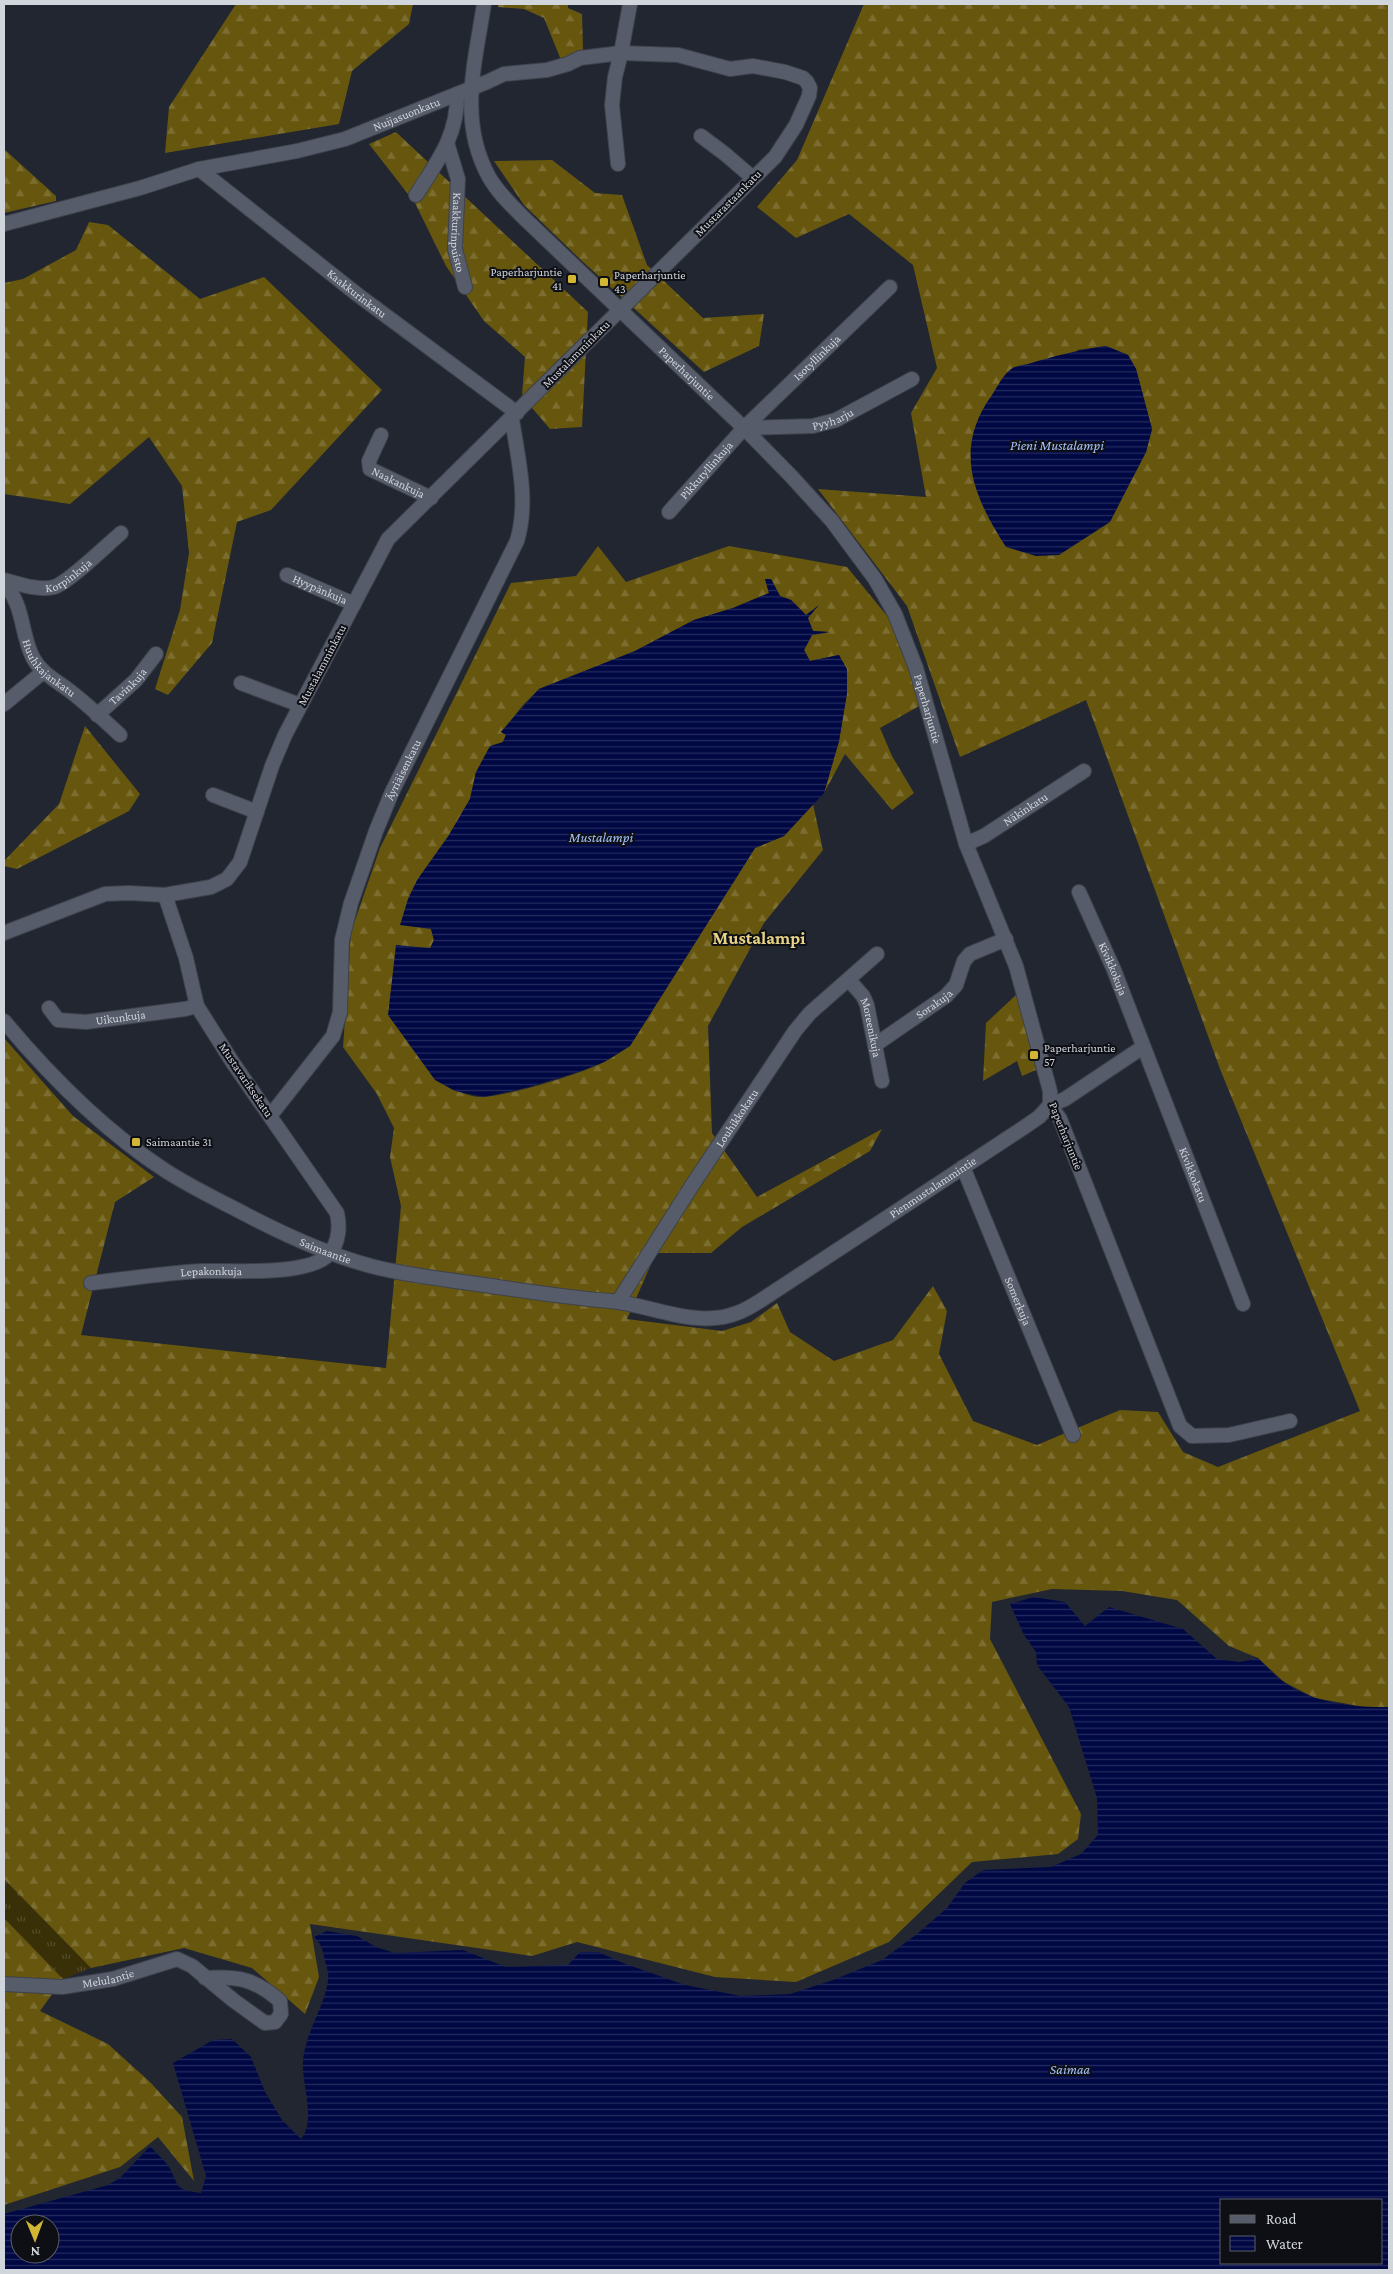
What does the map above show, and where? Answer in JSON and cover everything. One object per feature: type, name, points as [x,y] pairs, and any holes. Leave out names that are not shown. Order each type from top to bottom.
[{"type":"street","name":"Paperharjuntie","points":[[484,4],[472,88],[471,124],[474,141],[489,177],[505,199],[744,428],[832,521],[875,578],[895,614],[916,668],[966,844],[1006,939],[1050,1091],[1050,1105],[1060,1119],[1180,1426],[1192,1436],[1229,1435],[1290,1421]]},
{"type":"street","points":[[618,164],[612,104],[615,77],[630,4]]},
{"type":"street","name":"Nuijasuonkatu","points":[[4,224],[140,188],[199,170],[297,151],[345,139],[504,74],[547,70],[568,64],[580,58],[621,53],[678,55],[730,69],[753,66],[785,72],[807,82]]},
{"type":"street","name":"Mustarastaankatu","points":[[621,309],[775,157],[796,125],[809,96],[810,88],[807,82]]},
{"type":"street","points":[[416,195],[448,146],[458,111],[457,94]]},
{"type":"street","points":[[701,136],[753,178]]},
{"type":"street","name":"Kaakkurinpuisto","points":[[448,146],[458,179],[454,249],[465,287]]},
{"type":"street","name":"Kaakkurinkatu","points":[[199,170],[514,416]]},
{"type":"street","name":"Isotyllinkuja","points":[[744,428],[890,287]]},
{"type":"street","name":"Mustalamminkatu","points":[[4,933],[104,894],[165,895],[211,887],[227,878],[240,862],[272,766],[300,705],[388,539],[621,309]]},
{"type":"street","name":"Pyyharju","points":[[744,428],[813,426],[836,420],[912,379]]},
{"type":"street","name":"Äyriäisenkatu","points":[[270,1116],[333,1036],[340,1012],[342,940],[351,903],[376,831],[392,792],[517,541],[522,524],[522,481],[514,416]]},
{"type":"street","name":"Pikkutyllinkuja","points":[[670,512],[744,428]]},
{"type":"street","name":"Naakankuja","points":[[380,435],[369,461],[370,470],[431,498]]},
{"type":"street","name":"Korpinkuja","points":[[4,582],[32,587],[54,587],[72,576],[122,533]]},
{"type":"street","name":"Hyypänkuja","points":[[287,575],[354,604]]},
{"type":"street","name":"Huuhkajankatu","points":[[4,582],[20,609],[33,658],[43,672],[71,692],[120,735]]},
{"type":"street","name":"Tavinkuja","points":[[97,715],[136,680],[156,654]]},
{"type":"street","points":[[4,704],[43,672]]},
{"type":"street","points":[[241,683],[300,705]]},
{"type":"street","name":"Näkinkatu","points":[[966,844],[984,836],[1084,771]]},
{"type":"street","points":[[213,795],[257,812]]},
{"type":"street","name":"Kivikkokuja","points":[[1079,892],[1114,970],[1143,1047]]},
{"type":"street","name":"Mustavariksekatu","points":[[165,895],[186,958],[197,1006],[337,1213],[340,1226],[330,1253]]},
{"type":"street","name":"Sorakuja","points":[[874,1045],[946,996],[956,985],[964,961],[970,954],[1006,939]]},
{"type":"street","name":"Louhikkokatu","points":[[618,1302],[691,1187],[790,1038],[810,1013],[877,954]]},
{"type":"street","name":"Moreenikuja","points":[[848,980],[863,996],[870,1018],[882,1081]]},
{"type":"street","name":"Uikunkuja","points":[[48,1008],[58,1020],[86,1022],[197,1006]]},
{"type":"street","name":"Saimaantie","points":[[4,1021],[60,1082],[95,1115],[166,1171],[281,1233],[330,1253],[372,1267],[429,1278],[618,1302],[693,1317],[719,1318]]},
{"type":"street","name":"Pienmustalammintie","points":[[719,1318],[737,1314],[763,1299],[1039,1117],[1050,1105],[1065,1099],[1143,1047]]},
{"type":"street","name":"Kivikkokatu","points":[[1143,1047],[1243,1304]]},
{"type":"street","name":"Somerkuja","points":[[963,1168],[1073,1435]]},
{"type":"street","name":"Lepakonkuja","points":[[91,1283],[201,1271],[251,1272],[296,1268],[315,1263],[330,1253]]},
{"type":"street","name":"Melulantie","points":[[4,1984],[62,1988],[112,1979],[177,1960],[192,1966],[205,1978],[264,2023],[275,2022],[281,2014],[280,2001],[265,1988],[245,1979],[205,1978]]},
{"type":"green space","points":[[236,4],[413,4],[409,24],[352,71],[339,124],[165,153],[169,107]]},
{"type":"green space","points":[[498,4],[568,4],[568,8],[582,14],[583,50],[561,60],[544,18],[524,9],[498,7]]},
{"type":"green space","points":[[864,4],[1389,4],[1389,1707],[1370,1708],[1315,1698],[1284,1682],[1258,1658],[1229,1646],[1177,1600],[1122,1591],[1052,1589],[992,1602],[990,1639],[1081,1814],[1078,1839],[1058,1854],[972,1862],[889,1942],[796,1982],[715,1977],[577,1942],[532,1956],[310,1924],[319,1977],[305,2014],[252,1968],[184,1948],[91,1968],[4,1879],[4,1038],[73,1116],[154,1177],[115,1202],[81,1335],[386,1368],[401,1206],[390,1157],[394,1128],[377,1094],[343,1047],[351,932],[380,848],[511,583],[576,576],[598,546],[626,582],[729,546],[847,567],[888,617],[908,660],[921,705],[880,728],[892,756],[914,793],[892,810],[845,754],[824,793],[839,741],[847,693],[839,655],[810,661],[804,650],[812,635],[827,632],[813,631],[807,618],[817,607],[806,615],[791,600],[780,596],[771,579],[765,579],[769,593],[733,608],[694,620],[635,651],[539,689],[501,732],[506,735],[503,742],[476,772],[470,799],[449,835],[431,929],[434,940],[430,949],[435,1079],[459,1092],[479,1097],[512,1092],[563,1078],[611,1059],[630,1046],[755,848],[784,836],[813,804],[823,850],[764,923],[708,1026],[712,1133],[757,1197],[882,1129],[870,1151],[742,1227],[711,1253],[656,1253],[627,1319],[722,1331],[751,1322],[777,1303],[790,1332],[834,1361],[893,1340],[933,1286],[947,1311],[939,1354],[973,1421],[1037,1445],[1120,1410],[1158,1412],[1183,1452],[1218,1467],[1360,1411],[1220,1069],[1086,700],[960,757],[907,606],[818,489],[926,497],[911,413],[937,368],[913,265],[849,214],[796,238],[757,207],[797,160]],"holes":[[[1106,346],[1128,355],[1136,369],[1152,429],[1146,452],[1135,473],[1077,350]]]},
{"type":"green space","points":[[396,132],[588,312],[582,427],[550,429],[522,396],[525,357],[484,321],[446,266],[415,203],[369,144]]},
{"type":"green space","points":[[4,149],[56,196],[56,201],[4,213]]},
{"type":"green space","points":[[552,160],[595,193],[622,195],[647,265],[703,318],[764,314],[759,346],[704,372],[582,261],[524,205],[494,161]]},
{"type":"green space","points":[[89,222],[108,225],[200,299],[264,277],[382,390],[271,510],[237,522],[212,643],[168,695],[155,689],[180,610],[189,553],[182,486],[149,437],[70,504],[4,494],[4,283],[23,279],[76,250]]},
{"type":"green space","points":[[85,726],[140,794],[129,811],[17,869],[4,866],[4,861],[59,804]]},
{"type":"green space","points":[[1017,994],[1036,1070],[1022,1076],[1017,1061],[983,1081],[986,1023]]},
{"type":"green space","points":[[4,1879],[91,1968],[63,1979],[4,1918]]},
{"type":"green space","points":[[4,1918],[63,1979],[40,2011],[108,2044],[150,2082],[182,2117],[194,2181],[158,2137],[120,2167],[4,2205]]},
{"type":"water","name":"Pieni Mustalampi","points":[[1106,346],[1128,355],[1136,369],[1152,429],[1146,452],[1110,522],[1059,555],[1036,556],[1006,547],[984,509],[972,472],[973,434],[980,415],[1007,372],[1012,369],[1086,349]]},
{"type":"water","name":"Mustalampi","points":[[765,579],[771,579],[780,596],[791,600],[806,615],[819,605],[808,618],[813,631],[830,632],[812,635],[804,650],[810,661],[839,655],[847,669],[847,693],[839,741],[824,793],[784,836],[755,848],[630,1046],[604,1062],[581,1071],[529,1087],[484,1097],[455,1091],[435,1080],[388,1015],[396,945],[430,948],[434,940],[431,929],[400,925],[408,899],[417,880],[449,835],[470,799],[476,772],[490,746],[503,742],[506,735],[501,732],[539,689],[635,651],[694,620],[733,608],[769,593]]},
{"type":"water","name":"Saimaa","points":[[1034,1597],[1065,1602],[1085,1626],[1109,1607],[1183,1629],[1217,1659],[1240,1662],[1258,1658],[1280,1679],[1307,1695],[1334,1703],[1389,1707],[1389,2270],[4,2270],[4,2214],[108,2185],[120,2178],[150,2146],[167,2164],[180,2188],[201,2193],[206,2176],[173,2063],[213,2040],[232,2039],[251,2057],[265,2092],[282,2120],[301,2139],[305,2132],[308,2115],[303,2069],[306,2043],[328,1983],[328,1972],[322,1948],[314,1937],[327,1931],[357,1936],[376,1947],[395,1953],[463,1950],[506,1967],[568,1965],[580,1952],[598,1952],[685,1985],[741,1996],[790,1994],[833,1980],[882,1960],[917,1934],[947,1908],[965,1883],[983,1870],[1051,1867],[1081,1854],[1098,1835],[1097,1798],[1069,1707],[1037,1665],[1036,1652],[1024,1635],[1010,1604]]},
{"type":"place","name":"Paperharjuntie 41","points":[[572,279]]},
{"type":"place","name":"Paperharjuntie 43","points":[[604,282]]},
{"type":"place","name":"Paperharjuntie 57","points":[[1034,1055]]},
{"type":"place","name":"Saimaantie 31","points":[[136,1142]]},
{"type":"district","name":"Mustalampi","points":[[759,938]]}]
